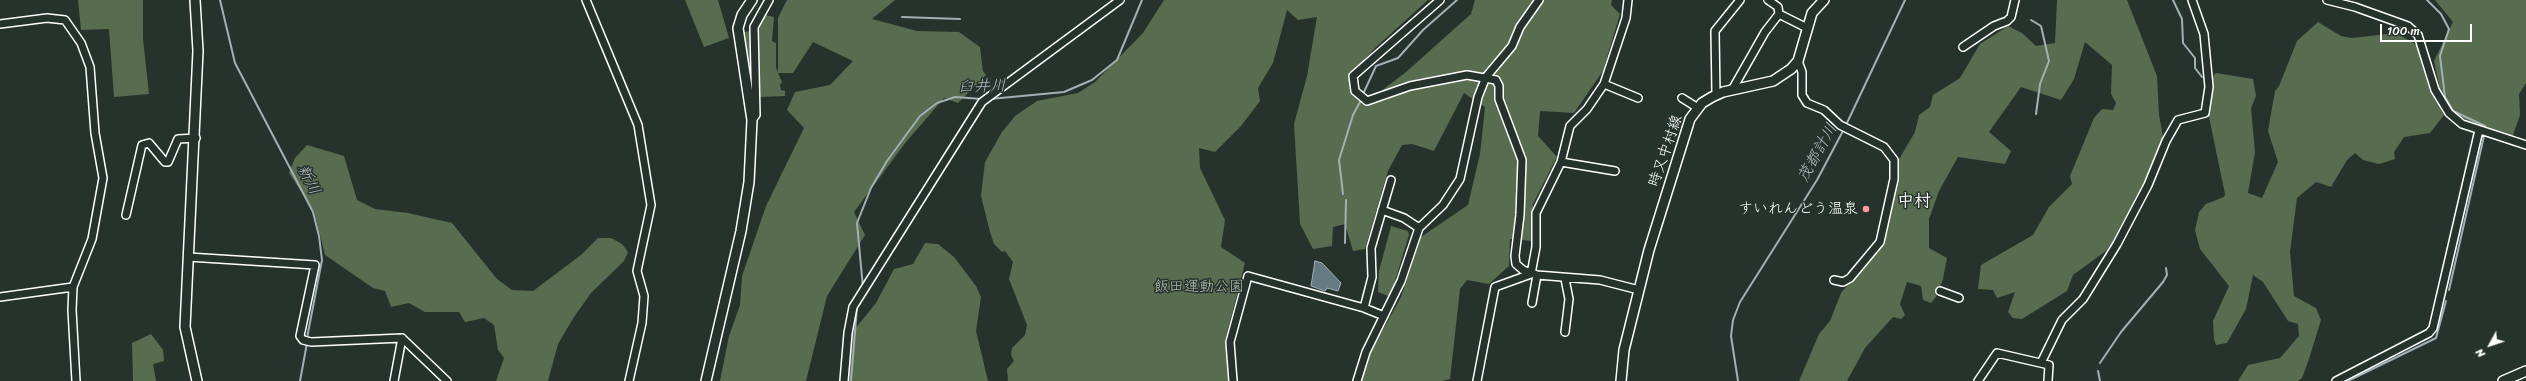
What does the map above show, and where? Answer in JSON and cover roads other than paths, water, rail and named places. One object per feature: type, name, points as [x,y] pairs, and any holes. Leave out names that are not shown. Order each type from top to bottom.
[{"type":"street","points":[[195,0],[198,51],[196,138],[185,327],[196,381]]},
{"type":"street","points":[[586,0],[637,121],[651,204],[638,271],[644,296],[642,323],[629,381]]},
{"type":"street","points":[[706,381],[741,231],[749,182],[752,120],[738,28],[742,15],[752,0]]},
{"type":"street","points":[[752,120],[756,115],[754,27],[769,0]]},
{"type":"street","points":[[844,381],[848,333],[853,306],[982,102],[1120,0]]},
{"type":"street","points":[[1440,0],[1353,76],[1354,91],[1367,101],[1410,86],[1467,75],[1486,77],[1496,80],[1499,86],[1499,99],[1522,160],[1520,215],[1515,256],[1516,264],[1534,275],[1565,279],[1600,280],[1639,290]]},
{"type":"street","points":[[1357,381],[1366,352],[1401,281],[1419,228],[1443,205],[1460,179],[1478,97],[1486,77],[1512,46],[1520,26],[1539,0]]},
{"type":"street","points":[[1532,303],[1536,247],[1536,213],[1561,162],[1570,126],[1587,109],[1604,84],[1626,18],[1628,0]]},
{"type":"street","points":[[1716,95],[1715,31],[1740,0]]},
{"type":"street","points":[[1768,0],[1778,10],[1807,28]]},
{"type":"street","points":[[1732,90],[1778,10],[1782,0]]},
{"type":"street","name":"時又中村線","points":[[1621,381],[1624,350],[1639,290],[1682,141],[1690,119],[1698,108],[1716,95],[1773,81],[1782,77],[1798,61],[1812,13],[1824,0]]},
{"type":"street","points":[[1963,47],[1994,26],[2007,21],[2011,17],[2015,0]]},
{"type":"street","points":[[2042,363],[2062,320],[2083,299],[2117,244],[2148,185],[2166,141],[2178,120],[2205,113],[2209,87],[2204,34],[2192,0]]},
{"type":"street","points":[[2327,0],[2355,7],[2402,24],[2418,35],[2440,101],[2449,113],[2462,124],[2526,145]]},
{"type":"street","points":[[0,24],[47,18],[65,20],[88,55],[95,133],[103,178],[92,239],[73,287],[72,310],[76,381]]},
{"type":"street","points":[[1798,61],[1802,72],[1804,100],[1814,107],[1824,110],[1840,125],[1884,148],[1894,160],[1894,179],[1880,242],[1850,278],[1843,282],[1834,280]]},
{"type":"street","points":[[1604,84],[1638,98]]},
{"type":"street","points":[[1682,98],[1698,108]]},
{"type":"street","points":[[2336,381],[2429,333],[2433,328],[2479,130]]},
{"type":"street","points":[[126,215],[142,145],[149,143],[165,162],[168,162],[178,139],[196,138]]},
{"type":"street","points":[[1561,162],[1615,171]]},
{"type":"street","points":[[1364,308],[1372,277],[1371,248],[1391,180]]},
{"type":"street","points":[[1382,210],[1404,218],[1419,228]]},
{"type":"street","points":[[188,257],[315,265],[300,336],[303,340],[311,342],[402,338],[447,381]]},
{"type":"street","points":[[1477,381],[1496,287],[1534,275]]},
{"type":"street","points":[[1233,381],[1230,342],[1248,276],[1364,308],[1384,316]]},
{"type":"street","points":[[1565,279],[1569,299],[1565,332]]},
{"type":"street","points":[[0,297],[73,287]]},
{"type":"street","points":[[1940,291],[1959,298]]},
{"type":"street","points":[[394,381],[402,338]]},
{"type":"street","points":[[1978,381],[1997,353],[2049,365],[2048,381]]},
{"type":"street","points":[[2503,381],[2526,371]]},
{"type":"water","points":[[1315,261],[1322,263],[1341,283],[1338,291],[1327,288],[1325,291],[1311,286]]},
{"type":"waterway","name":"新川","points":[[220,0],[235,63],[313,212],[319,236],[322,260],[307,338]]},
{"type":"waterway","name":"臼井川","points":[[990,99],[1064,92],[1092,80],[1117,60],[1142,0]]},
{"type":"waterway","points":[[1364,92],[1376,66],[1398,58],[1423,30],[1457,0]]},
{"type":"waterway","name":"茂都計川","points":[[1846,125],[1905,0]]},
{"type":"waterway","points":[[2173,0],[2182,19],[2183,43],[2195,58],[2195,68],[2202,77]]},
{"type":"waterway","points":[[2427,0],[2441,14],[2449,29],[2440,56],[2445,97],[2453,111],[2485,126]]},
{"type":"waterway","points":[[902,17],[960,19]]},
{"type":"waterway","points":[[2031,20],[2041,26],[2049,61],[2040,84],[2036,114]]},
{"type":"waterway","name":"臼井川","points":[[863,288],[857,223],[871,188],[887,161],[920,116],[937,103],[955,97],[982,99]]},
{"type":"waterway","points":[[1343,194],[1339,160],[1353,115],[1360,102]]},
{"type":"waterway","name":"茂都計川","points":[[1738,381],[1731,336],[1733,320],[1740,302],[1817,180],[1844,129]]},
{"type":"waterway","points":[[2449,290],[2484,136]]},
{"type":"waterway","points":[[1345,243],[1346,200]]},
{"type":"waterway","points":[[2100,363],[2121,332],[2163,282],[2167,275],[2166,268]]},
{"type":"waterway","points":[[2348,381],[2436,338],[2446,301]]},
{"type":"waterway","name":"臼井川","points":[[851,381],[857,307]]},
{"type":"waterway","name":"新川","points":[[300,381],[307,343]]},
{"type":"waterway","points":[[2098,371],[2100,381]]},
{"type":"place","name":"すいれんどう温泉","points":[[1866,209]]},
{"type":"district","name":"中村","points":[[1914,202]]},
{"type":"park label","name":"飯田運動公園","points":[[1199,287]]}]
